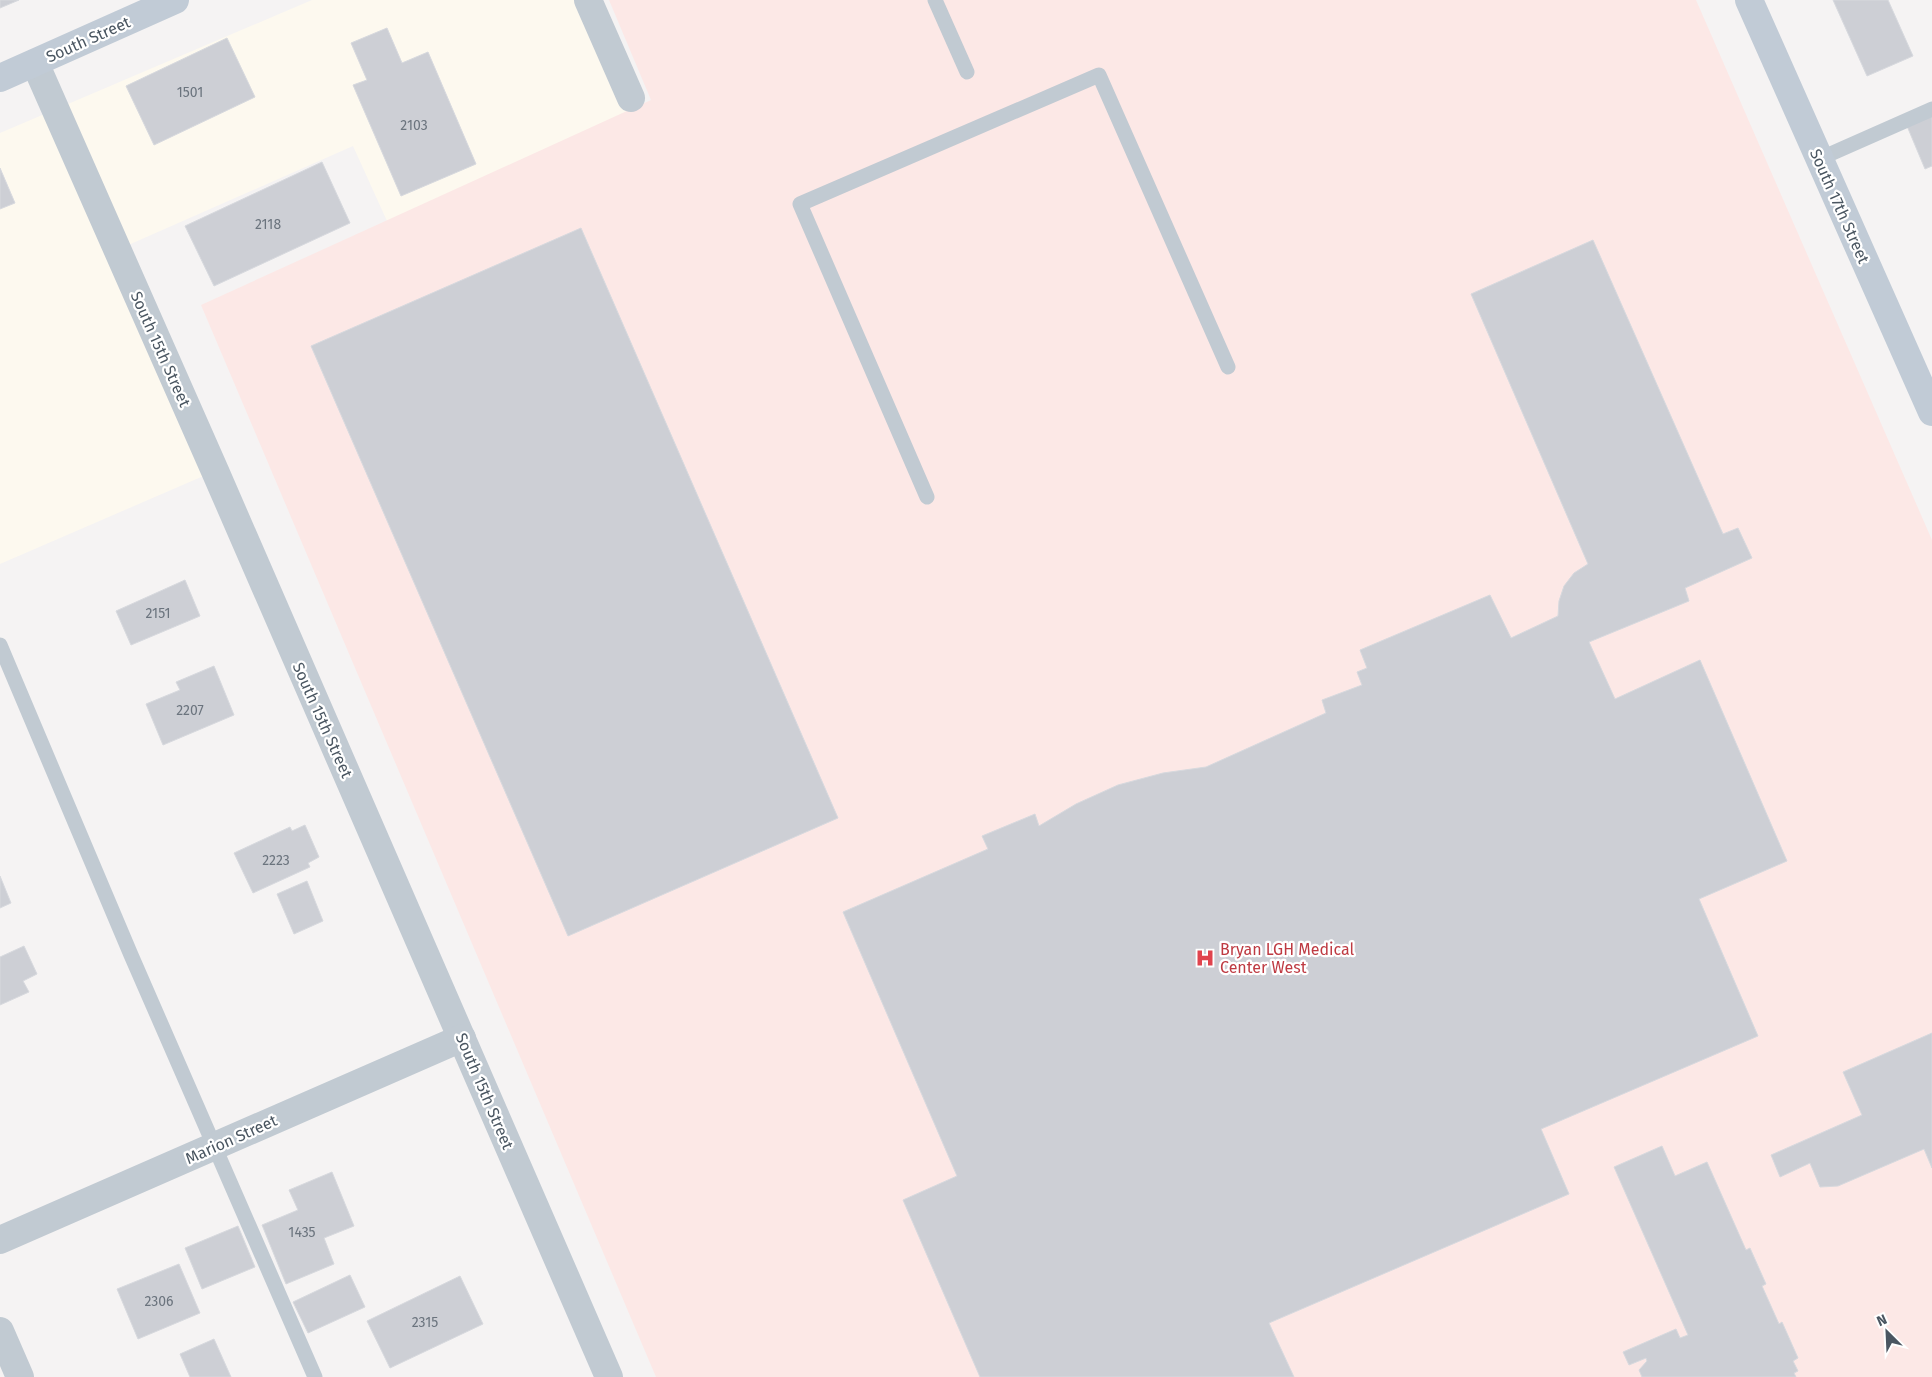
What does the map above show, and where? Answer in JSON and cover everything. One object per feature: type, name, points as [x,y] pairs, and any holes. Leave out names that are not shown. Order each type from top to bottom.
[{"type":"main road","name":"South Street","points":[[0,78],[175,0]]},
{"type":"main road","name":"South 17th Street","points":[[1749,0],[1819,159],[1929,399]]},
{"type":"street","points":[[588,0],[631,98]]},
{"type":"street","name":"South 15th Street","points":[[35,63],[216,471],[609,1377]]},
{"type":"street","name":"Marion Street","points":[[0,1240],[462,1038]]},
{"type":"street","points":[[0,1330],[20,1377]]},
{"type":"lane","points":[[935,0],[967,72]]},
{"type":"lane","points":[[926,497],[800,204],[1099,75],[1228,368]]},
{"type":"lane","points":[[1819,159],[1932,109]]},
{"type":"lane","points":[[0,645],[131,955],[315,1377]]},
{"type":"shaded area","points":[[312,0],[588,0],[635,108],[387,221],[353,146],[117,250],[215,471],[0,564],[0,133]]},
{"type":"shaded area","name":"Bryan LGH Medical Center West","points":[[609,0],[1696,0],[1932,540],[1932,1377],[656,1377],[201,305],[651,100]]},
{"type":"building","points":[[0,0],[19,0],[0,8]]},
{"type":"building","points":[[1833,0],[1888,0],[1913,56],[1867,76]]},
{"type":"building","points":[[387,28],[402,63],[428,52],[476,164],[401,196],[353,85],[367,80],[351,43]]},
{"type":"building","points":[[227,38],[255,97],[154,145],[126,86]]},
{"type":"building","points":[[1932,115],[1932,166],[1925,169],[1907,126]]},
{"type":"building","points":[[322,162],[350,223],[214,286],[185,226]]},
{"type":"building","points":[[0,168],[15,203],[0,209]]},
{"type":"building","points":[[581,228],[838,818],[568,936],[311,346]]},
{"type":"building","points":[[1593,240],[1723,534],[1738,528],[1752,558],[1685,588],[1689,601],[1589,642],[1615,699],[1700,660],[1787,861],[1699,899],[1758,1036],[1541,1129],[1569,1194],[1269,1323],[1294,1377],[980,1377],[903,1200],[957,1176],[843,912],[988,849],[982,836],[1035,814],[1039,826],[1076,804],[1118,785],[1163,773],[1206,767],[1326,713],[1322,700],[1362,685],[1357,672],[1367,668],[1360,650],[1490,595],[1511,638],[1558,616],[1559,601],[1564,586],[1574,573],[1588,564],[1471,294]]},
{"type":"building","points":[[185,580],[200,616],[131,645],[116,611]]},
{"type":"building","points":[[214,666],[234,715],[163,745],[146,704],[180,690],[176,682]]},
{"type":"building","points":[[305,825],[319,857],[308,863],[310,867],[253,893],[234,853],[290,827],[292,831]]},
{"type":"building","points":[[0,876],[11,903],[0,908]]},
{"type":"building","points":[[307,881],[323,921],[294,934],[277,894]]},
{"type":"building","points":[[24,946],[37,974],[23,981],[29,992],[0,1005],[0,957]]},
{"type":"building","points":[[1932,1033],[1932,1168],[1924,1149],[1838,1186],[1820,1187],[1810,1163],[1780,1177],[1771,1155],[1862,1115],[1843,1072]]},
{"type":"building","points":[[1662,1146],[1675,1176],[1707,1162],[1746,1250],[1750,1248],[1766,1284],[1762,1286],[1779,1324],[1782,1322],[1798,1358],[1793,1361],[1798,1371],[1794,1373],[1796,1377],[1642,1377],[1639,1370],[1647,1361],[1646,1358],[1629,1365],[1623,1352],[1676,1329],[1680,1338],[1688,1335],[1614,1167]]},
{"type":"building","points":[[332,1172],[354,1226],[324,1238],[334,1264],[286,1284],[262,1225],[298,1210],[289,1190]]},
{"type":"building","points":[[238,1226],[255,1267],[202,1289],[185,1248]]},
{"type":"building","points":[[179,1264],[200,1313],[138,1339],[117,1289]]},
{"type":"building","points":[[350,1275],[365,1307],[308,1333],[293,1302]]},
{"type":"building","points":[[460,1276],[483,1324],[390,1368],[367,1321]]},
{"type":"building","points":[[214,1339],[231,1377],[190,1377],[180,1354]]},
{"type":"place","name":"Bryan LGH Medical Center West","points":[[1205,958]]}]
